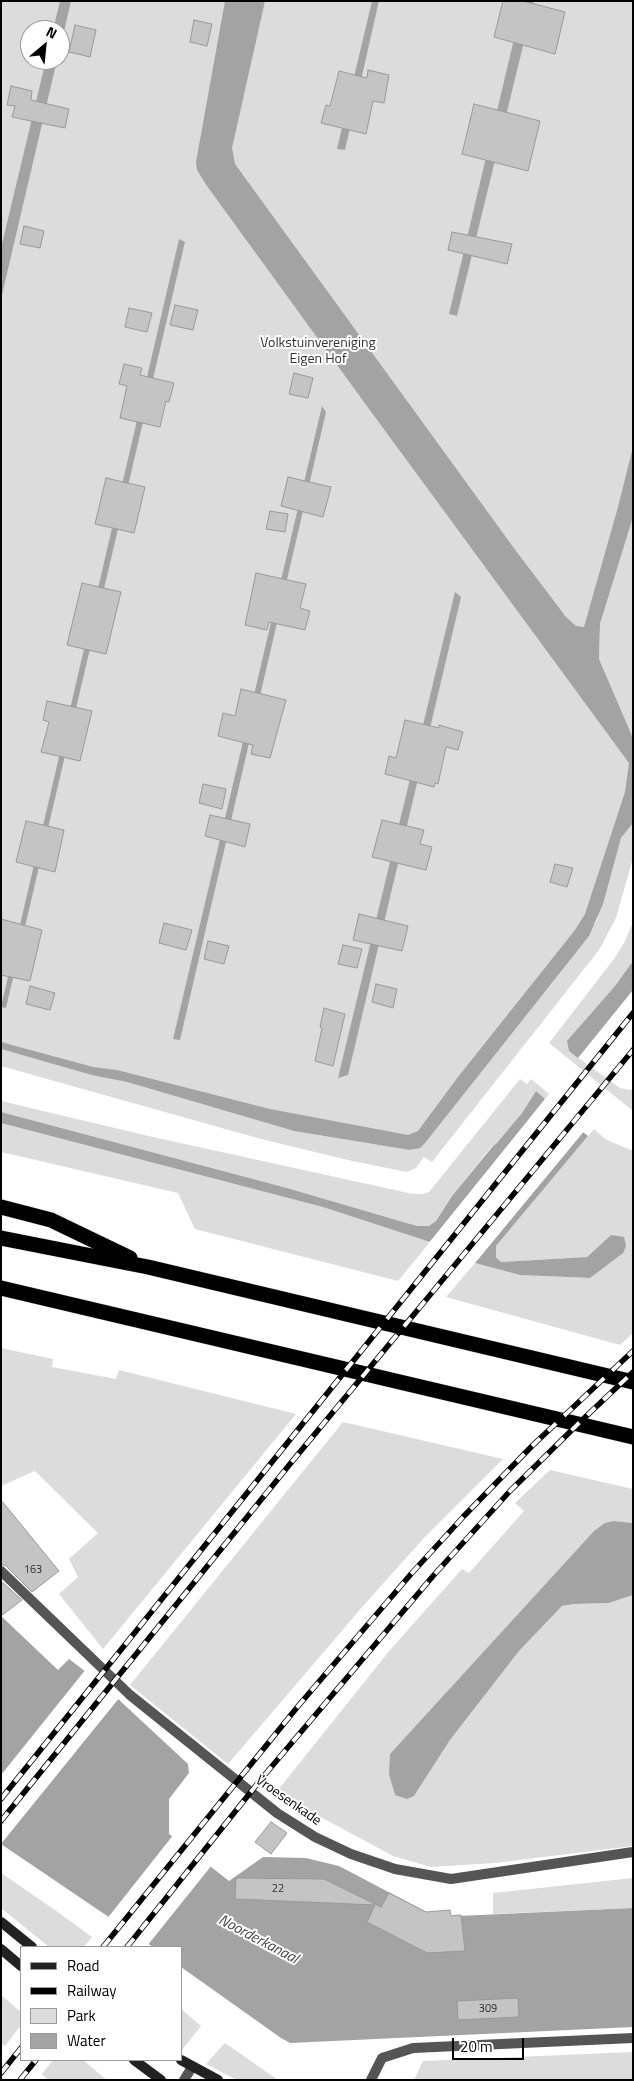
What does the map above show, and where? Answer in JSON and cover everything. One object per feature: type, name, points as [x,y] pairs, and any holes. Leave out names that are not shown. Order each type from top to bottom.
[{"type":"highway","points":[[1,1208],[50,1220],[148,1267]]},
{"type":"highway","points":[[1,1238],[148,1267],[633,1382]]},
{"type":"highway","points":[[1,1288],[633,1437]]},
{"type":"main road","points":[[1,1922],[31,1946]]},
{"type":"main road","points":[[1,1949],[20,1965]]},
{"type":"main road","points":[[135,2061],[161,2080]]},
{"type":"main road","points":[[182,2061],[218,2080]]},
{"type":"street","name":"Vroesenkade","points":[[1,1571],[130,1695],[277,1813],[315,1837],[351,1854],[395,1869],[451,1879],[633,1852]]},
{"type":"street","points":[[371,2080],[382,2058],[414,2048],[633,2038]]},
{"type":"street","points":[[184,2080],[192,2066]]},
{"type":"green space","name":"Volkstuinvereniging Eigen Hof","points":[[1,1],[633,1],[633,483],[582,657],[633,754],[633,803],[589,921],[418,1139],[395,1142],[1,1048]]},
{"type":"green space","points":[[633,517],[633,738],[599,659],[600,624]]},
{"type":"green space","points":[[633,823],[633,858],[616,918],[599,950],[432,1162],[424,1157],[416,1168],[407,1172],[261,1139],[1,1066],[1,1049],[127,1082],[294,1131],[408,1150],[596,922],[621,838]]},
{"type":"green space","points":[[633,922],[633,961],[569,1051],[620,1088],[633,1089],[633,1111],[549,1043],[614,959],[624,943]]},
{"type":"green space","points":[[520,1079],[527,1084],[531,1079],[549,1094],[545,1099],[536,1091],[522,1113],[497,1144],[492,1146],[452,1196],[436,1221],[429,1226],[417,1226],[287,1188],[1,1112],[1,1101],[153,1137],[413,1194],[422,1194],[429,1192]]},
{"type":"green space","points":[[1,1123],[324,1207],[430,1242],[398,1281],[195,1229],[178,1193],[1,1152]]},
{"type":"green space","points":[[594,1129],[605,1139],[633,1151],[633,1333],[620,1345],[446,1297],[475,1263],[520,1275],[590,1278],[611,1235],[587,1257],[501,1262],[496,1257],[494,1251],[496,1246]]},
{"type":"green space","points":[[1,1348],[53,1359],[52,1367],[116,1379],[119,1370],[296,1414],[103,1649],[59,1594],[78,1577],[69,1559],[98,1533],[35,1471],[1,1486]]},
{"type":"green space","points":[[343,1422],[503,1459],[423,1539],[228,1764],[130,1685]]},
{"type":"green space","points":[[550,1470],[633,1489],[633,1523],[614,1521],[594,1531],[390,1754],[393,1788],[395,1795],[414,1796],[450,1740],[519,1651],[562,1606],[609,1603],[633,1595],[633,1846],[495,1863],[431,1867],[393,1856],[293,1802],[278,1790],[390,1650],[462,1569],[469,1573],[524,1511],[515,1503]]},
{"type":"green space","points":[[1,1873],[92,1937],[85,1946],[48,1946],[1,1908]]},
{"type":"green space","points":[[633,1878],[633,1908],[493,1914],[493,1893]]},
{"type":"green space","points":[[1,1995],[20,2011],[20,2026],[5,2046],[1,2043]]},
{"type":"green space","points":[[182,2010],[201,2026],[182,2050]]},
{"type":"green space","points":[[225,2043],[278,2080],[237,2080],[206,2064]]},
{"type":"green space","points":[[633,2052],[633,2080],[414,2080],[423,2061]]},
{"type":"green space","points":[[52,2061],[84,2061],[107,2080],[48,2080],[42,2074]]},
{"type":"water","points":[[60,1],[71,1],[67,20],[55,20]]},
{"type":"water","points":[[225,1],[265,1],[232,148],[235,164],[516,551],[566,617],[576,626],[584,627],[633,447],[633,517],[600,624],[599,659],[633,738],[633,823],[621,838],[603,904],[589,936],[425,1143],[420,1148],[409,1150],[294,1131],[127,1082],[92,1075],[1,1049],[1,1042],[93,1067],[117,1070],[270,1109],[408,1135],[418,1131],[458,1077],[575,930],[585,914],[625,792],[629,763],[364,402],[197,170],[196,162]]},
{"type":"water","points":[[372,1],[379,1],[345,150],[337,149]]},
{"type":"water","points":[[523,1],[534,1],[457,316],[449,314]]},
{"type":"water","points":[[44,70],[55,70],[1,299],[1,248]]},
{"type":"water","points":[[179,239],[185,242],[6,1008],[1,1007]]},
{"type":"water","points":[[322,406],[326,412],[180,1040],[173,1039]]},
{"type":"water","points":[[455,592],[461,597],[348,1075],[338,1078]]},
{"type":"water","points":[[633,961],[633,990],[578,1058],[569,1051],[567,1041],[615,986]]},
{"type":"water","points":[[536,1091],[545,1099],[430,1242],[323,1207],[1,1123],[1,1112],[287,1188],[417,1226],[429,1226],[436,1221],[452,1196],[522,1113]]},
{"type":"water","points":[[583,1132],[588,1136],[496,1246],[496,1257],[501,1262],[587,1257],[611,1235],[624,1237],[626,1246],[623,1253],[590,1278],[520,1275],[475,1263]]},
{"type":"water","points":[[614,1521],[633,1523],[633,1595],[609,1603],[562,1606],[519,1651],[450,1740],[414,1796],[407,1799],[395,1795],[389,1774],[390,1754],[594,1531],[605,1523]]},
{"type":"water","name":"Noorderkanaal","points":[[1,1616],[58,1670],[69,1659],[103,1685],[188,1764],[189,1773],[169,1799],[169,1834],[229,1881],[263,1857],[306,1858],[339,1866],[436,1917],[633,1908],[633,2027],[290,2043],[182,1968],[182,1946],[152,1946],[1,1844]]},
{"type":"pier","points":[[547,1097],[547,1101],[432,1244],[428,1244]]},
{"type":"pier","points":[[581,1130],[585,1130],[473,1265],[473,1261]]},
{"type":"pier","points":[[86,1669],[120,1697],[1,1844],[1,1775]]},
{"type":"pier","points":[[174,1834],[212,1865],[147,1946],[126,1930],[106,1920]]},
{"type":"building","points":[[503,1],[523,1],[565,12],[555,54],[494,37]]},
{"type":"building","points":[[194,20],[212,24],[207,46],[190,42]]},
{"type":"building","points":[[75,25],[96,30],[90,57],[70,52]]},
{"type":"building","points":[[368,70],[389,75],[384,103],[373,101],[366,134],[321,123],[326,105],[330,106],[339,71],[367,78]]},
{"type":"building","points":[[11,86],[32,91],[31,100],[69,109],[65,128],[12,117],[15,106],[7,105]]},
{"type":"building","points":[[474,104],[540,121],[528,171],[462,154]]},
{"type":"building","points":[[24,226],[44,231],[40,248],[20,244]]},
{"type":"building","points":[[452,232],[512,244],[507,264],[448,250]]},
{"type":"building","points":[[175,305],[198,310],[193,330],[170,325]]},
{"type":"building","points":[[129,308],[152,313],[147,332],[125,327]]},
{"type":"building","points":[[124,364],[142,368],[140,375],[174,383],[169,402],[166,401],[160,427],[120,418],[127,386],[119,384]]},
{"type":"building","points":[[294,373],[313,378],[308,398],[289,394]]},
{"type":"building","points":[[288,477],[331,487],[323,517],[281,506]]},
{"type":"building","points":[[106,478],[145,487],[134,533],[95,524]]},
{"type":"building","points":[[270,511],[288,514],[285,532],[266,529]]},
{"type":"building","points":[[256,573],[306,584],[300,608],[310,611],[305,630],[269,622],[267,630],[245,625]]},
{"type":"building","points":[[82,583],[121,592],[106,654],[67,645]]},
{"type":"building","points":[[241,689],[286,700],[270,758],[251,754],[253,745],[218,736],[223,713],[235,716]]},
{"type":"building","points":[[47,701],[92,711],[80,761],[41,752],[49,722],[43,720]]},
{"type":"building","points":[[405,720],[439,728],[439,725],[463,732],[458,750],[446,747],[438,784],[435,783],[434,787],[385,774],[389,756],[396,758]]},
{"type":"building","points":[[203,784],[226,789],[222,809],[199,803]]},
{"type":"building","points":[[210,815],[250,824],[245,847],[205,836]]},
{"type":"building","points":[[382,820],[424,830],[420,844],[432,847],[426,870],[372,857]]},
{"type":"building","points":[[26,821],[64,830],[55,872],[16,862]]},
{"type":"building","points":[[555,864],[573,868],[567,887],[550,882]]},
{"type":"building","points":[[359,914],[408,926],[402,951],[353,940]]},
{"type":"building","points":[[1,919],[42,930],[30,981],[1,975]]},
{"type":"building","points":[[164,923],[192,930],[186,950],[159,943]]},
{"type":"building","points":[[208,941],[229,946],[224,964],[204,959]]},
{"type":"building","points":[[343,945],[362,949],[357,968],[338,964]]},
{"type":"building","points":[[376,984],[397,989],[393,1008],[372,1002]]},
{"type":"building","points":[[30,986],[55,993],[50,1010],[26,1004]]},
{"type":"building","points":[[324,1008],[345,1014],[333,1066],[315,1061]]},
{"type":"building","points":[[1,1500],[59,1571],[32,1592],[6,1566],[1,1564]]},
{"type":"building","points":[[1,1581],[22,1600],[1,1616]]},
{"type":"building","points":[[271,1822],[287,1833],[271,1854],[255,1842]]},
{"type":"building","points":[[236,1878],[324,1879],[381,1907],[389,1893],[426,1912],[450,1910],[451,1916],[461,1915],[465,1951],[427,1953],[367,1922],[375,1905],[235,1899]]},
{"type":"building","points":[[518,1998],[519,2017],[458,2020],[457,2001]]},
{"type":"railway","points":[[1,1799],[633,1013]]},
{"type":"railway","points":[[1,1821],[290,1464],[633,1050]]},
{"type":"railway","points":[[104,1946],[299,1705],[411,1574],[532,1446],[633,1351]]},
{"type":"railway","points":[[128,1946],[262,1778],[433,1576],[510,1491],[633,1372]]},
{"type":"railway","points":[[1,2073],[20,2049]]},
{"type":"railway","points":[[20,2080],[35,2061]]}]
